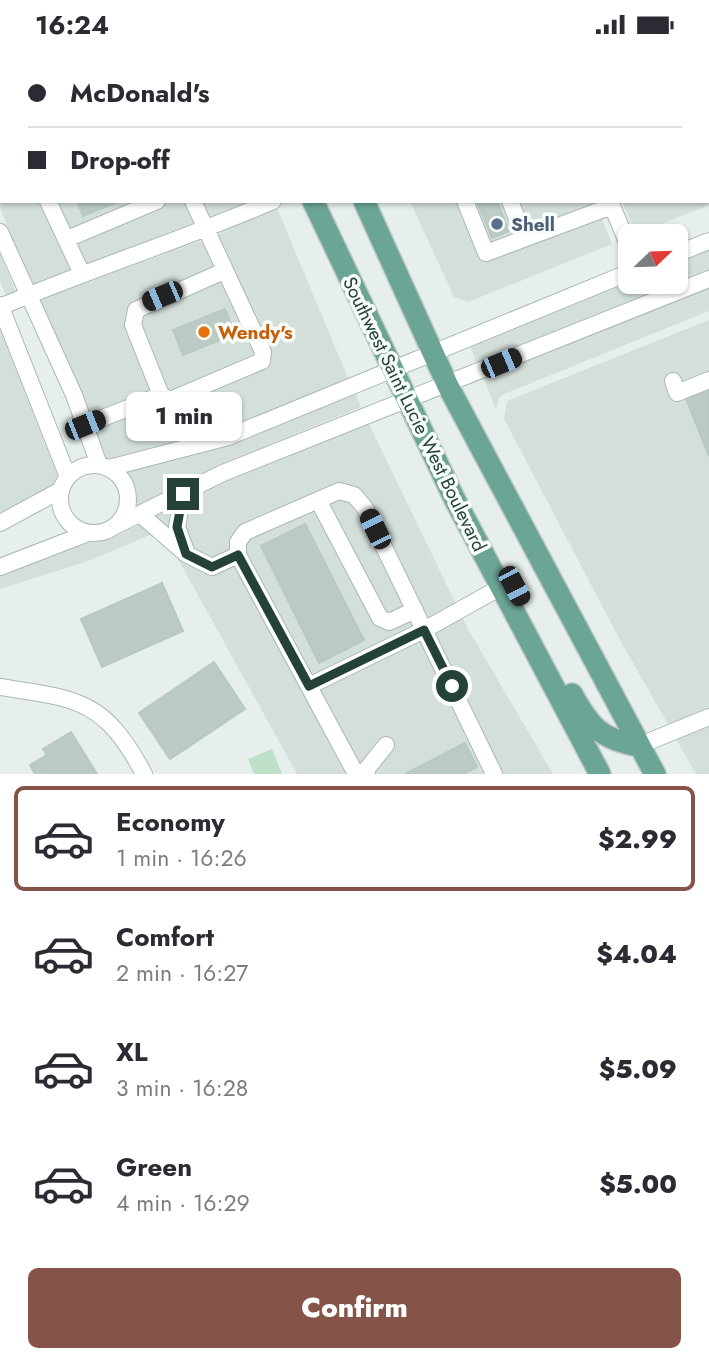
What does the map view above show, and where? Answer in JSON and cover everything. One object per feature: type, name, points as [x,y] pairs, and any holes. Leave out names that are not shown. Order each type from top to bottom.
[{"type":"main road","name":"Southwest Saint Lucie West Boulevard","points":[[314,203],[405,400],[595,773]]},
{"type":"main road","points":[[365,203],[448,386],[654,774]]},
{"type":"main road","points":[[454,498],[479,520],[592,725],[614,742],[638,746]]},
{"type":"main road","points":[[595,773],[619,774]]},
{"type":"street","points":[[49,203],[82,274]]},
{"type":"street","points":[[67,239],[150,203]]},
{"type":"street","points":[[194,203],[263,352],[262,361],[170,400],[161,395],[133,325],[136,310],[224,271]]},
{"type":"street","points":[[268,203],[206,230],[82,274],[0,307],[64,484],[62,513],[69,522],[88,533],[99,534],[223,473],[405,400],[448,386],[709,279]]},
{"type":"street","points":[[466,203],[479,220],[486,253],[525,238],[586,208],[611,204],[619,224]]},
{"type":"street","points":[[508,207],[525,238]]},
{"type":"street","points":[[0,232],[104,467],[125,484],[128,495],[124,517],[117,525]]},
{"type":"street","points":[[688,249],[709,241]]},
{"type":"street","points":[[0,523],[64,484],[88,465],[104,467],[228,437],[390,368],[618,277]]},
{"type":"street","points":[[673,381],[677,393],[709,380]]},
{"type":"street","points":[[85,425],[161,395]]},
{"type":"street","points":[[356,774],[238,555],[237,543],[245,532],[339,491],[354,495],[365,508],[494,774]]},
{"type":"street","points":[[183,494],[177,527],[186,554]]},
{"type":"street","points":[[318,500],[393,645]]},
{"type":"street","points":[[140,514],[186,554],[212,567],[238,555]]},
{"type":"street","points":[[0,567],[88,533]]},
{"type":"street","points":[[309,686],[424,630],[501,587]]},
{"type":"street","points":[[380,618],[389,622],[415,610]]},
{"type":"street","points":[[0,687],[76,700],[99,714],[121,734],[144,774]]},
{"type":"street","points":[[638,746],[709,717]]},
{"type":"street","points":[[367,774],[366,770],[386,745]]},
{"type":"shaded area","points":[[0,203],[247,203],[32,285]]},
{"type":"shaded area","points":[[411,203],[596,203],[612,244],[468,302],[454,297]]},
{"type":"shaded area","points":[[623,203],[709,203],[661,224],[632,224]]},
{"type":"shaded area","points":[[277,208],[348,378],[226,429],[106,459],[82,392],[39,300],[209,238]]},
{"type":"shaded area","points":[[709,250],[709,270],[688,279],[688,258]]},
{"type":"shaded area","points":[[0,255],[16,292],[6,296],[0,281]]},
{"type":"shaded area","points":[[618,286],[618,294],[650,294],[477,364],[470,345]]},
{"type":"shaded area","points":[[709,288],[709,311],[504,394],[499,398],[496,410],[484,379]]},
{"type":"shaded area","points":[[709,320],[709,774],[696,774],[619,638],[504,419],[507,401]]},
{"type":"shaded area","points":[[0,330],[58,477],[54,485],[0,514]]},
{"type":"shaded area","points":[[355,393],[361,407],[220,465],[137,506],[137,492],[127,472],[230,445]]},
{"type":"shaded area","points":[[368,422],[468,629],[553,774],[297,774],[162,530],[88,561],[0,589],[0,575],[89,542],[111,539],[226,480]]},
{"type":"green space","points":[[272,749],[282,774],[254,774],[248,759]]},
{"type":"building","points":[[78,203],[115,203],[83,216]]},
{"type":"building","name":"Shell","points":[[478,203],[498,203],[509,231],[492,238]]},
{"type":"building","name":"Wendy's","points":[[225,309],[235,334],[183,355],[173,330]]},
{"type":"building","points":[[709,387],[709,456],[685,396]]},
{"type":"building","points":[[305,524],[364,640],[319,663],[261,546]]},
{"type":"building","points":[[162,583],[183,631],[102,667],[81,619]]},
{"type":"building","points":[[214,662],[245,709],[170,759],[139,713]]},
{"type":"building","points":[[71,732],[97,774],[35,774],[30,765],[47,755],[43,749]]},
{"type":"building","points":[[465,743],[477,767],[463,774],[405,774]]},
{"type":"tunnel","points":[[484,218],[501,211]]},
{"type":"place","name":"Shell","points":[[497,224]]},
{"type":"place","name":"Wendy's","points":[[204,332]]},
{"type":"route","points":[[183,494],[177,527],[186,554],[199,563],[212,567],[238,555],[309,686],[424,630],[452,686]]}]
